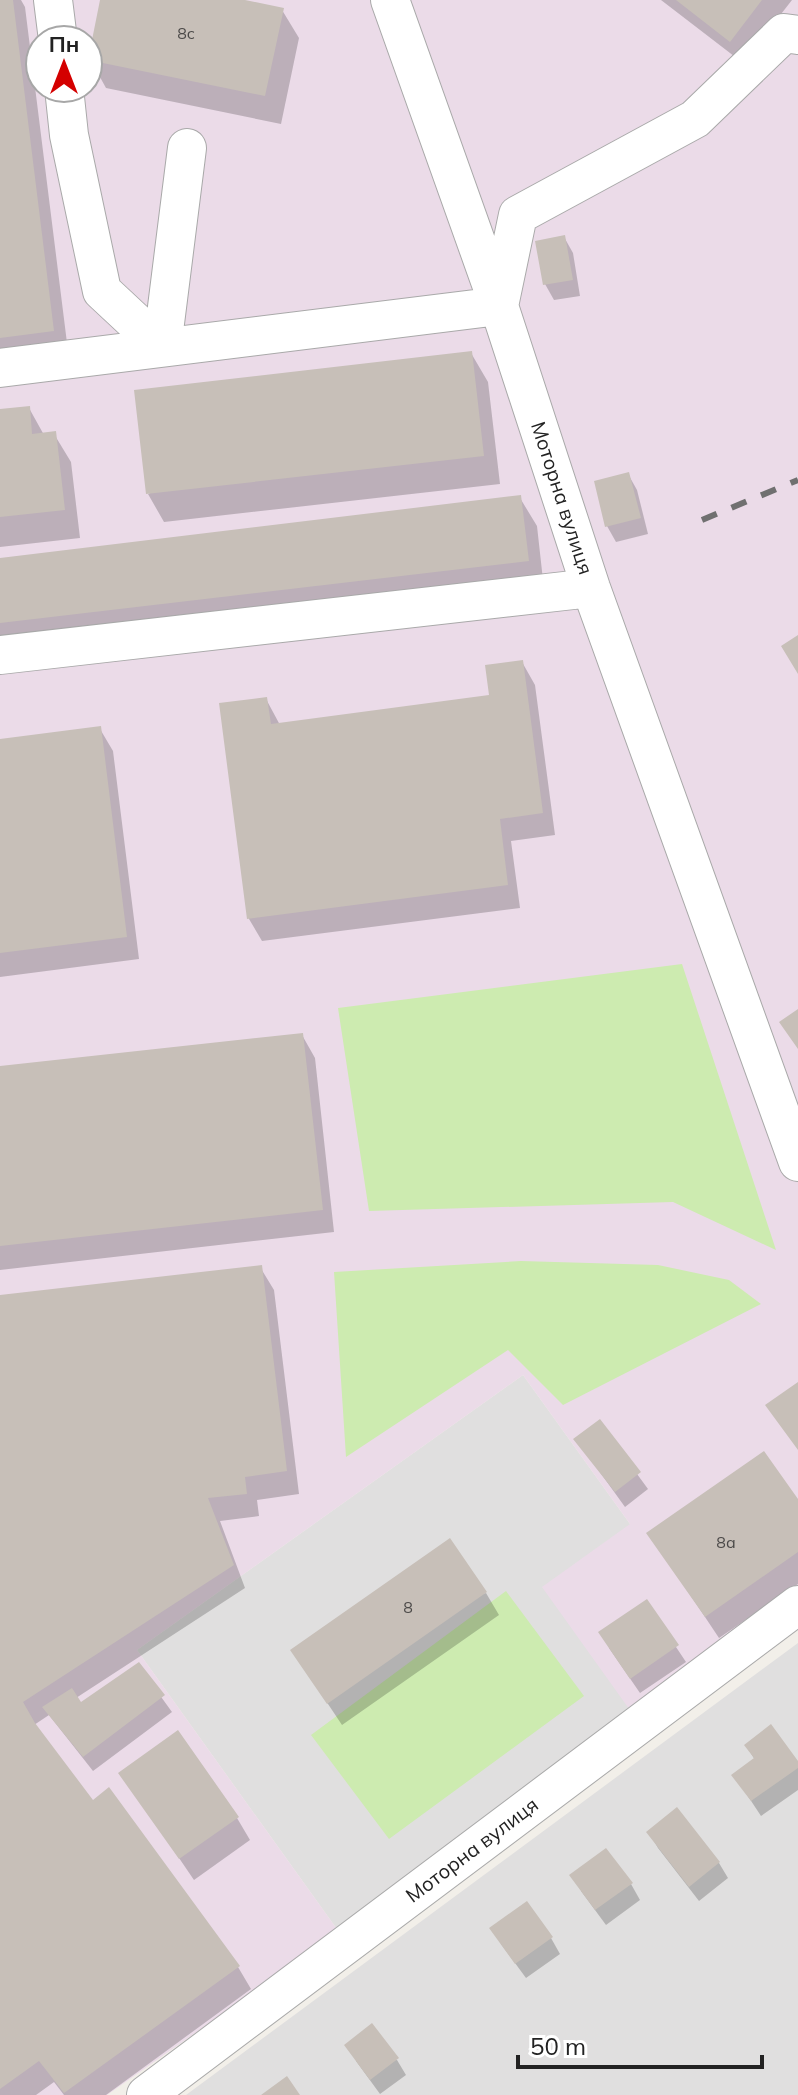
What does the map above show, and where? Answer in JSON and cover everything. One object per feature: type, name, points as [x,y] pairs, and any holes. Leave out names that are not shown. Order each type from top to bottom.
[{"type":"street","points":[[53,0],[56,24]]},
{"type":"street","name":"Моторна вулиця","points":[[390,0],[499,306],[591,588],[798,1162]]},
{"type":"street","points":[[0,368],[499,306],[518,215],[695,119],[784,33],[798,35]]},
{"type":"street","points":[[66,104],[69,135],[102,291],[162,347]]},
{"type":"street","points":[[162,347],[187,148]]},
{"type":"street","points":[[0,655],[591,588]]},
{"type":"street","name":"Моторна вулиця","points":[[146,2095],[798,1605]]},
{"type":"shaded area","points":[[0,0],[798,0],[798,1600],[637,1720],[542,1587],[630,1524],[523,1375],[137,1650],[339,1932],[107,2095],[0,2095]]},
{"type":"shaded area","points":[[523,1375],[630,1524],[637,1720],[339,1932],[137,1650]]},
{"type":"shaded area","points":[[798,1643],[798,2095],[186,2095]]},
{"type":"green space","points":[[682,964],[776,1250],[673,1202],[369,1211],[338,1008]]},
{"type":"green space","points":[[521,1261],[658,1265],[729,1280],[761,1304],[563,1405],[508,1350],[346,1457],[334,1272]]},
{"type":"green space","points":[[506,1591],[584,1696],[389,1839],[311,1735]]},
{"type":"building","points":[[0,0],[13,0],[54,331],[0,338]]},
{"type":"building","points":[[100,0],[245,0],[284,8],[265,96],[104,63],[104,24],[95,24]]},
{"type":"building","points":[[676,0],[762,0],[730,42]]},
{"type":"building","points":[[565,235],[573,280],[543,285],[535,241]]},
{"type":"building","points":[[472,351],[484,456],[146,494],[134,390]]},
{"type":"building","points":[[30,406],[32,434],[56,431],[65,510],[0,517],[0,409]]},
{"type":"building","points":[[629,472],[641,518],[605,527],[594,481]]},
{"type":"building","points":[[521,495],[529,561],[0,623],[0,558]]},
{"type":"building","points":[[798,635],[798,674],[781,646]]},
{"type":"building","points":[[523,660],[543,813],[500,819],[508,885],[247,919],[219,703],[267,697],[271,724],[489,695],[485,665]]},
{"type":"building","points":[[101,726],[127,937],[0,953],[0,739]]},
{"type":"building","points":[[798,1009],[798,1049],[779,1022]]},
{"type":"building","points":[[303,1033],[323,1210],[0,1246],[0,1066]]},
{"type":"building","points":[[262,1265],[287,1471],[245,1477],[247,1494],[208,1498],[234,1565],[23,1702],[35,1723],[93,1800],[109,1787],[240,1966],[64,2093],[39,2061],[0,2089],[0,1295]]},
{"type":"building","points":[[798,1382],[798,1450],[765,1405]]},
{"type":"building","points":[[600,1419],[641,1472],[615,1492],[573,1439]]},
{"type":"building","points":[[764,1451],[798,1499],[798,1552],[705,1617],[646,1533]]},
{"type":"building","points":[[450,1538],[487,1592],[327,1704],[290,1650]]},
{"type":"building","points":[[647,1599],[679,1645],[630,1679],[598,1632]]},
{"type":"building","points":[[139,1662],[165,1695],[83,1757],[42,1707],[72,1688],[81,1702]]},
{"type":"building","points":[[771,1724],[798,1761],[798,1768],[751,1801],[731,1775],[754,1758],[744,1745]]},
{"type":"building","points":[[178,1730],[239,1817],[179,1859],[118,1773]]},
{"type":"building","points":[[677,1807],[720,1862],[689,1887],[646,1832]]},
{"type":"building","points":[[606,1848],[633,1883],[595,1910],[569,1875]]},
{"type":"building","points":[[527,1901],[553,1937],[515,1964],[489,1928]]},
{"type":"building","points":[[372,2023],[399,2058],[370,2080],[344,2045]]},
{"type":"building","points":[[287,2076],[300,2095],[261,2095]]},
{"type":"railway","points":[[702,520],[798,480]]}]
